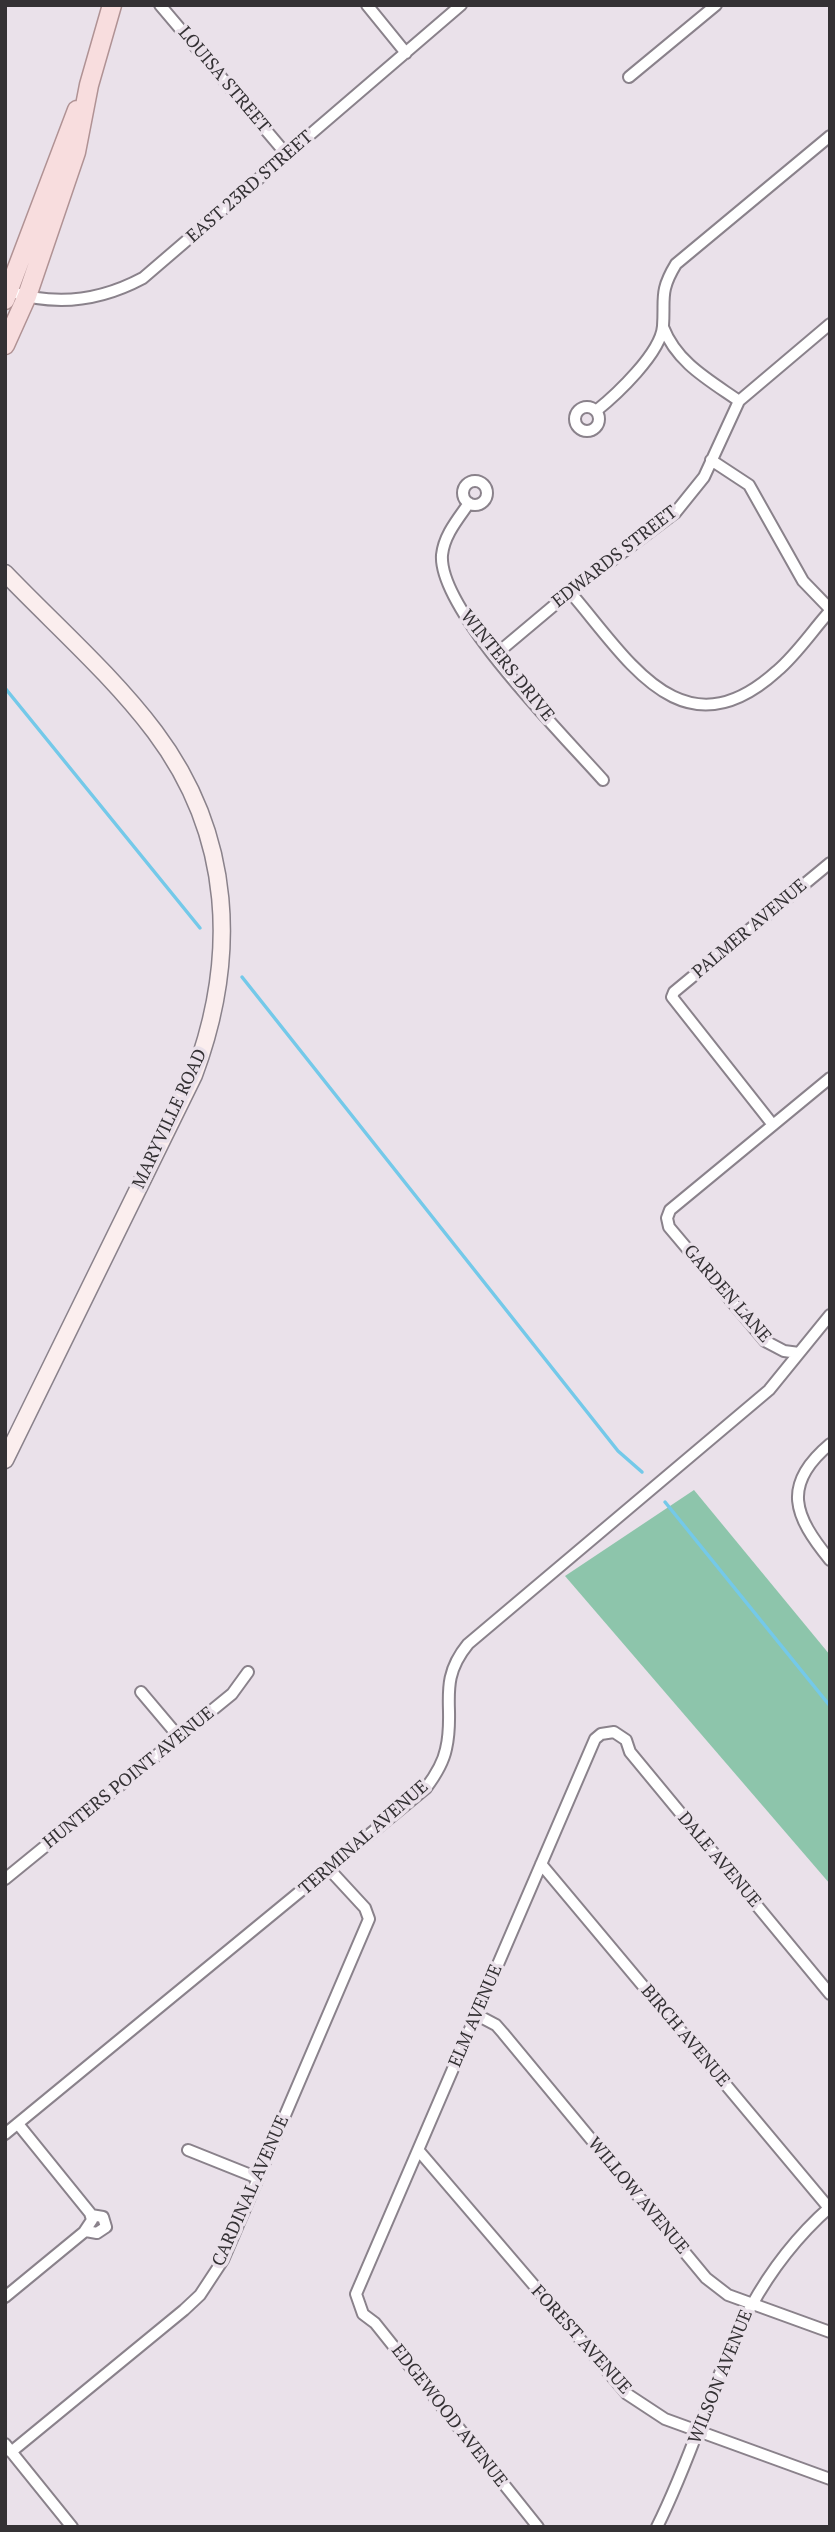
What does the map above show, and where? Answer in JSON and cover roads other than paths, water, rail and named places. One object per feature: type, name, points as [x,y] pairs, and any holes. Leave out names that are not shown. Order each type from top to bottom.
[{"type":"main road","points":[[5,345],[14,296],[56,163],[89,85],[112,5]]},
{"type":"main road","name":"MARYVILLE ROAD","points":[[5,573],[139,712],[173,758],[206,828],[214,857],[223,922],[222,957],[214,1014],[194,1075],[5,1460]]},
{"type":"street","name":"LOUISA STREET","points":[[160,5],[287,155]]},
{"type":"street","points":[[367,5],[406,52]]},
{"type":"street","name":"EAST 23RD STREET","points":[[14,296],[73,300],[93,298],[126,287],[159,266],[461,5]]},
{"type":"street","points":[[629,77],[716,5]]},
{"type":"street","points":[[739,401],[684,361],[668,341],[663,327],[663,292],[676,264],[830,136]]},
{"type":"street","name":"EDWARDS STREET","points":[[495,655],[570,592],[675,513],[704,477],[739,401],[830,324]]},
{"type":"street","points":[[596,411],[641,367],[663,327]]},
{"type":"street","points":[[570,592],[646,681],[669,697],[696,705],[724,703],[761,684],[791,658],[830,610],[803,581],[749,485],[711,460]]},
{"type":"street","name":"WINTERS DRIVE","points":[[469,503],[445,543],[443,569],[459,606],[495,655],[603,780]]},
{"type":"street","name":"PALMER AVENUE","points":[[773,1125],[672,997],[674,992],[830,863]]},
{"type":"street","points":[[773,1125],[830,1078]]},
{"type":"street","name":"GARDEN LANE","points":[[773,1125],[670,1210],[667,1218],[669,1227],[765,1341],[784,1351],[799,1353]]},
{"type":"street","name":"TERMINAL AVENUE","points":[[5,2134],[416,1798],[436,1775],[446,1749],[451,1677],[460,1654],[468,1644],[624,1510],[756,1403],[781,1377],[830,1315]]},
{"type":"street","points":[[830,1444],[812,1459],[804,1472],[797,1504],[804,1527],[830,1560]]},
{"type":"street","name":"HUNTERS POINT AVENUE","points":[[5,1880],[232,1694],[248,1672]]},
{"type":"street","points":[[141,1692],[179,1737]]},
{"type":"street","name":"ELM AVENUE","points":[[359,2307],[358,2286],[368,2270],[592,1744],[601,1734],[608,1732]]},
{"type":"street","name":"DALE AVENUE","points":[[608,1732],[621,1735],[626,1740],[629,1752],[830,1994]]},
{"type":"street","name":"BIRCH AVENUE","points":[[541,1864],[829,2207]]},
{"type":"street","name":"CARDINAL AVENUE","points":[[8,2448],[200,2295],[223,2260],[369,1919],[365,1908],[329,1869]]},
{"type":"street","name":"WILLOW AVENUE","points":[[477,2015],[496,2025],[503,2033],[706,2278],[728,2295],[830,2332]]},
{"type":"street","points":[[18,2124],[91,2215],[103,2217],[106,2227],[97,2233],[86,2231]]},
{"type":"street","points":[[188,2150],[258,2178]]},
{"type":"street","name":"FOREST AVENUE","points":[[419,2151],[612,2380],[645,2407],[698,2431],[830,2479]]},
{"type":"street","name":"WILSON AVENUE","points":[[657,2527],[698,2431],[731,2343],[750,2303],[790,2246],[829,2207]]},
{"type":"street","points":[[5,2297],[86,2231],[91,2215]]},
{"type":"street","name":"EDGEWOOD AVENUE","points":[[359,2307],[375,2323],[538,2527]]},
{"type":"street","points":[[8,2448],[72,2527]]},
{"type":"waterway","points":[[5,688],[200,928]]},
{"type":"waterway","points":[[242,977],[618,1451],[642,1472]]},
{"type":"waterway","points":[[665,1502],[830,1706]]}]
